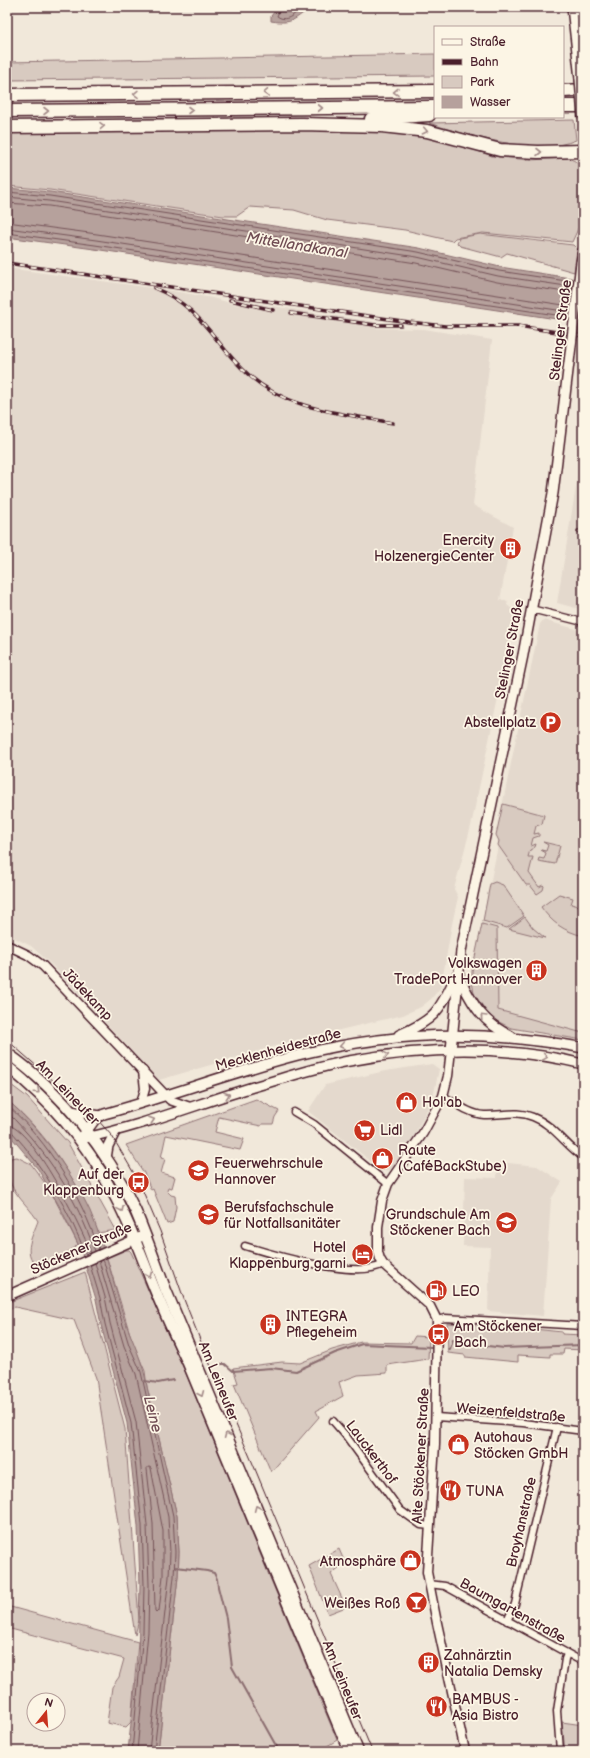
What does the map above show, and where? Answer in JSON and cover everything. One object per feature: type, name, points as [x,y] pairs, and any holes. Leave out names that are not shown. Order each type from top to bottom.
[{"type":"highway","points":[[564,91],[581,85]]},
{"type":"highway","points":[[7,95],[434,91]]},
{"type":"highway","points":[[564,106],[583,106]]},
{"type":"highway","points":[[7,111],[434,107]]},
{"type":"highway","points":[[302,124],[434,114]]},
{"type":"highway","points":[[7,127],[302,124],[404,127],[427,131],[500,150],[538,152],[583,150]]},
{"type":"main road","points":[[572,7],[581,85],[583,118]]},
{"type":"main road","name":"Stelinger Straße","points":[[451,1050],[463,935],[531,609],[553,493],[583,251]]},
{"type":"main road","points":[[394,1038],[419,1026],[432,1017],[444,1000],[458,973]]},
{"type":"main road","points":[[458,973],[476,1010],[497,1029],[515,1038]]},
{"type":"main road","name":"Mecklenheidestraße","points":[[89,1133],[100,1116],[298,1056],[344,1045],[394,1038],[453,1034],[515,1038],[583,1048]]},
{"type":"main road","name":"Mecklenheidestraße","points":[[89,1133],[115,1132],[252,1087],[347,1061],[399,1053],[451,1050],[507,1052],[583,1064]]},
{"type":"main road","name":"Am Leineufer","points":[[7,1053],[39,1078],[71,1111],[89,1133],[124,1188],[145,1235],[165,1288],[358,1751]]},
{"type":"main road","name":"Am Leineufer","points":[[7,1066],[48,1102],[80,1140],[113,1191],[168,1322],[194,1377],[349,1751]]},
{"type":"main road","points":[[71,1111],[100,1116]]},
{"type":"main road","points":[[106,1158],[108,1146],[115,1132]]},
{"type":"main road","points":[[80,1140],[89,1133]]},
{"type":"main road","name":"Stöckener Straße","points":[[7,1296],[145,1235]]},
{"type":"street","points":[[531,609],[583,622]]},
{"type":"street","name":"Jädekamp","points":[[7,945],[28,955],[43,966],[166,1095],[175,1103],[190,1107]]},
{"type":"street","points":[[451,1050],[448,1076],[443,1096],[423,1133],[388,1184],[382,1201],[378,1227],[378,1252],[383,1264],[430,1306],[437,1320],[445,1318],[583,1326]]},
{"type":"street","points":[[141,1103],[145,1089],[143,1071]]},
{"type":"street","points":[[443,1096],[474,1113],[484,1115],[521,1114],[536,1118],[549,1125],[583,1157]]},
{"type":"street","points":[[294,1112],[314,1124],[388,1184]]},
{"type":"street","points":[[246,1246],[284,1258],[327,1267],[373,1269],[383,1264]]},
{"type":"street","name":"Alte Stöckener Straße","points":[[437,1320],[436,1417],[427,1572],[465,1751]]},
{"type":"street","name":"Weizenfeldstraße","points":[[436,1417],[557,1427],[583,1431]]},
{"type":"street","name":"Lauckerthof","points":[[333,1420],[400,1510],[420,1524],[430,1526]]},
{"type":"street","name":"Broyhanstraße","points":[[507,1621],[515,1604],[557,1427]]},
{"type":"street","name":"Baumgartenstraße","points":[[429,1584],[445,1586],[583,1662]]},
{"type":"street","points":[[560,1751],[557,1711],[567,1654]]},
{"type":"shaded area","points":[[7,268],[167,290],[212,298],[238,305],[239,301],[376,322],[375,328],[424,329],[492,340],[473,505],[513,527],[500,600],[508,601],[507,605],[516,612],[471,826],[454,889],[458,897],[441,987],[431,999],[421,1007],[403,1015],[293,1041],[159,1080],[50,963],[31,946],[7,934]]},
{"type":"shaded area","points":[[583,450],[583,610],[557,603]]},
{"type":"shaded area","points":[[543,620],[583,631],[583,1040],[511,1028],[495,1020],[474,994],[472,981],[472,971],[499,841],[496,835],[540,624]]},
{"type":"shaded area","points":[[432,1064],[439,1069],[433,1098],[415,1134],[391,1170],[383,1171],[308,1111],[325,1085],[385,1071]]},
{"type":"shaded area","name":"Grundschule Am Stöckener Bach","points":[[497,1162],[537,1166],[562,1182],[551,1199],[543,1316],[488,1311],[490,1247],[463,1246],[465,1177],[497,1178]]},
{"type":"green space","points":[[434,54],[434,76],[7,80],[7,62]]},
{"type":"green space","points":[[574,120],[576,140],[561,144],[543,146],[523,145],[482,138],[429,123]]},
{"type":"green space","points":[[380,129],[411,133],[463,146],[492,156],[529,160],[568,158],[575,161],[582,167],[583,174],[583,218],[572,242],[483,233],[455,238],[452,241],[405,230],[327,220],[294,210],[250,207],[237,216],[223,216],[50,190],[7,186],[7,133]]},
{"type":"green space","points":[[480,234],[573,245],[577,249],[574,272],[507,253],[501,257],[460,246],[457,243],[459,238]]},
{"type":"green space","points":[[503,804],[544,815],[542,824],[536,826],[534,834],[539,833],[539,836],[533,838],[531,846],[536,844],[535,847],[530,850],[528,857],[533,857],[529,873],[539,887],[544,886],[543,890],[537,894],[530,885],[526,885],[498,845],[499,841],[496,835]]},
{"type":"green space","points":[[543,842],[560,846],[555,864],[538,861],[539,858],[544,859],[546,853],[541,850],[546,851],[548,845]]},
{"type":"green space","points":[[495,882],[503,885],[524,916],[507,928],[483,921],[490,884]]},
{"type":"green space","points":[[559,894],[573,898],[571,904],[583,907],[583,936],[570,932],[559,926],[541,907]]},
{"type":"green space","points":[[525,917],[533,928],[545,938],[509,929]]},
{"type":"green space","points":[[482,924],[497,928],[498,1010],[583,1033],[583,1040],[511,1028],[495,1020],[487,1012],[474,994],[472,981],[472,971]]},
{"type":"green space","points":[[7,1082],[27,1097],[68,1143],[116,1230],[98,1233],[82,1196],[61,1160],[36,1128],[7,1100]]},
{"type":"green space","points":[[256,1099],[279,1111],[273,1124],[262,1124],[261,1126],[219,1117],[215,1132],[244,1139],[240,1150],[166,1135],[161,1158],[165,1159],[161,1173],[175,1177],[172,1188],[168,1187],[167,1191],[171,1195],[175,1196],[176,1207],[173,1222],[167,1224],[153,1189],[151,1190],[144,1173],[126,1145]]},
{"type":"green space","points":[[17,1157],[31,1164],[50,1190],[78,1244],[64,1254],[36,1264],[32,1260],[29,1249],[31,1238],[38,1221],[11,1185],[9,1177],[8,1168],[11,1158]]},
{"type":"green space","points":[[126,1250],[131,1252],[186,1374],[337,1740],[319,1751],[158,1751],[178,1577],[179,1552],[177,1516],[147,1387],[145,1371],[133,1344],[107,1258]]},
{"type":"green space","points":[[85,1272],[125,1429],[139,1620],[135,1635],[96,1378],[74,1320],[15,1307],[7,1310],[7,1303]]},
{"type":"green space","points":[[447,1323],[515,1327],[562,1332],[562,1334],[583,1335],[583,1350],[564,1349],[563,1354],[550,1354],[550,1357],[518,1355],[518,1362],[465,1357],[465,1355],[448,1353]]},
{"type":"green space","points":[[415,1336],[429,1337],[428,1359],[387,1365],[387,1373],[358,1375],[339,1382],[343,1396],[316,1411],[319,1417],[271,1472],[234,1384],[238,1383],[233,1368],[282,1362],[300,1363],[332,1350],[361,1342],[411,1343]]},
{"type":"green space","points":[[339,1549],[345,1563],[331,1574],[346,1607],[328,1614],[309,1566]]},
{"type":"green space","points":[[7,1606],[138,1642],[131,1722],[126,1727],[107,1723],[112,1687],[119,1677],[124,1659],[7,1628]]},
{"type":"green space","points":[[562,1722],[583,1725],[581,1751],[565,1751]]},
{"type":"water","points":[[278,7],[313,7],[290,21],[271,21],[271,16]]},
{"type":"water","name":"Mittellandkanal","points":[[7,188],[50,192],[419,248],[500,267],[583,280],[583,323],[7,237]]},
{"type":"water","name":"Leine","points":[[7,1100],[31,1123],[54,1151],[83,1197],[90,1211],[104,1251],[124,1318],[141,1361],[145,1378],[177,1516],[179,1552],[178,1577],[158,1751],[128,1751],[138,1659],[140,1585],[138,1526],[127,1423],[101,1325],[96,1299],[80,1248],[62,1211],[38,1169],[7,1132]]},
{"type":"waterway","points":[[448,1349],[450,1349],[453,1340],[463,1339],[472,1344],[504,1348],[583,1345]]},
{"type":"waterway","points":[[221,1364],[225,1364],[233,1371],[271,1368],[296,1371],[335,1353],[362,1344],[431,1347]]},
{"type":"waterway","points":[[145,1381],[158,1383],[173,1380]]},
{"type":"waterway","points":[[176,1567],[214,1573],[217,1579],[226,1618],[232,1667],[279,1751]]},
{"type":"tram line","points":[[7,1040],[96,1118],[112,1136],[139,1182],[160,1231],[185,1302],[207,1357],[372,1751]]},
{"type":"railway","points":[[7,263],[409,322],[445,326],[518,326],[583,336]]},
{"type":"railway","points":[[154,288],[171,296],[197,316],[237,364],[266,388],[282,397],[318,409],[393,423]]},
{"type":"railway","points":[[230,300],[273,310]]},
{"type":"railway","points":[[291,313],[375,325],[401,325]]},
{"type":"railway","points":[[578,531],[583,533]]},
{"type":"place","name":"Enercity HolzenergieCenter","points":[[510,548]]},
{"type":"place","name":"Abstellplatz","points":[[551,722]]},
{"type":"place","name":"Volkswagen TradePort Hannover","points":[[537,971]]},
{"type":"place","name":"Hol'ab","points":[[407,1102]]},
{"type":"place","name":"Lidl","points":[[364,1130]]},
{"type":"place","name":"Raute (CaféBackStube)","points":[[383,1158]]},
{"type":"place","name":"Feuerwehrschule Hannover","points":[[198,1171]]},
{"type":"place","name":"Auf der Klappenburg","points":[[139,1182]]},
{"type":"place","name":"Berufsfachschule für Notfallsanitäter","points":[[208,1215]]},
{"type":"place","name":"Grundschule Am Stöckener Bach","points":[[506,1222]]},
{"type":"place","name":"Hotel Klappenburg garni","points":[[362,1255]]},
{"type":"place","name":"LEO","points":[[437,1291]]},
{"type":"place","name":"INTEGRA Pflegeheim","points":[[271,1324]]},
{"type":"place","name":"Am Stöckener Bach","points":[[438,1334]]},
{"type":"place","name":"Autohaus Stöcken GmbH","points":[[458,1445]]},
{"type":"place","name":"TUNA","points":[[450,1491]]},
{"type":"place","name":"Atmosphäre","points":[[411,1561]]},
{"type":"place","name":"Weißes Roß","points":[[416,1603]]},
{"type":"place","name":"Zahnärztin Natalia Demsky","points":[[428,1663]]},
{"type":"place","name":"BAMBUS - Asia Bistro","points":[[437,1707]]}]
